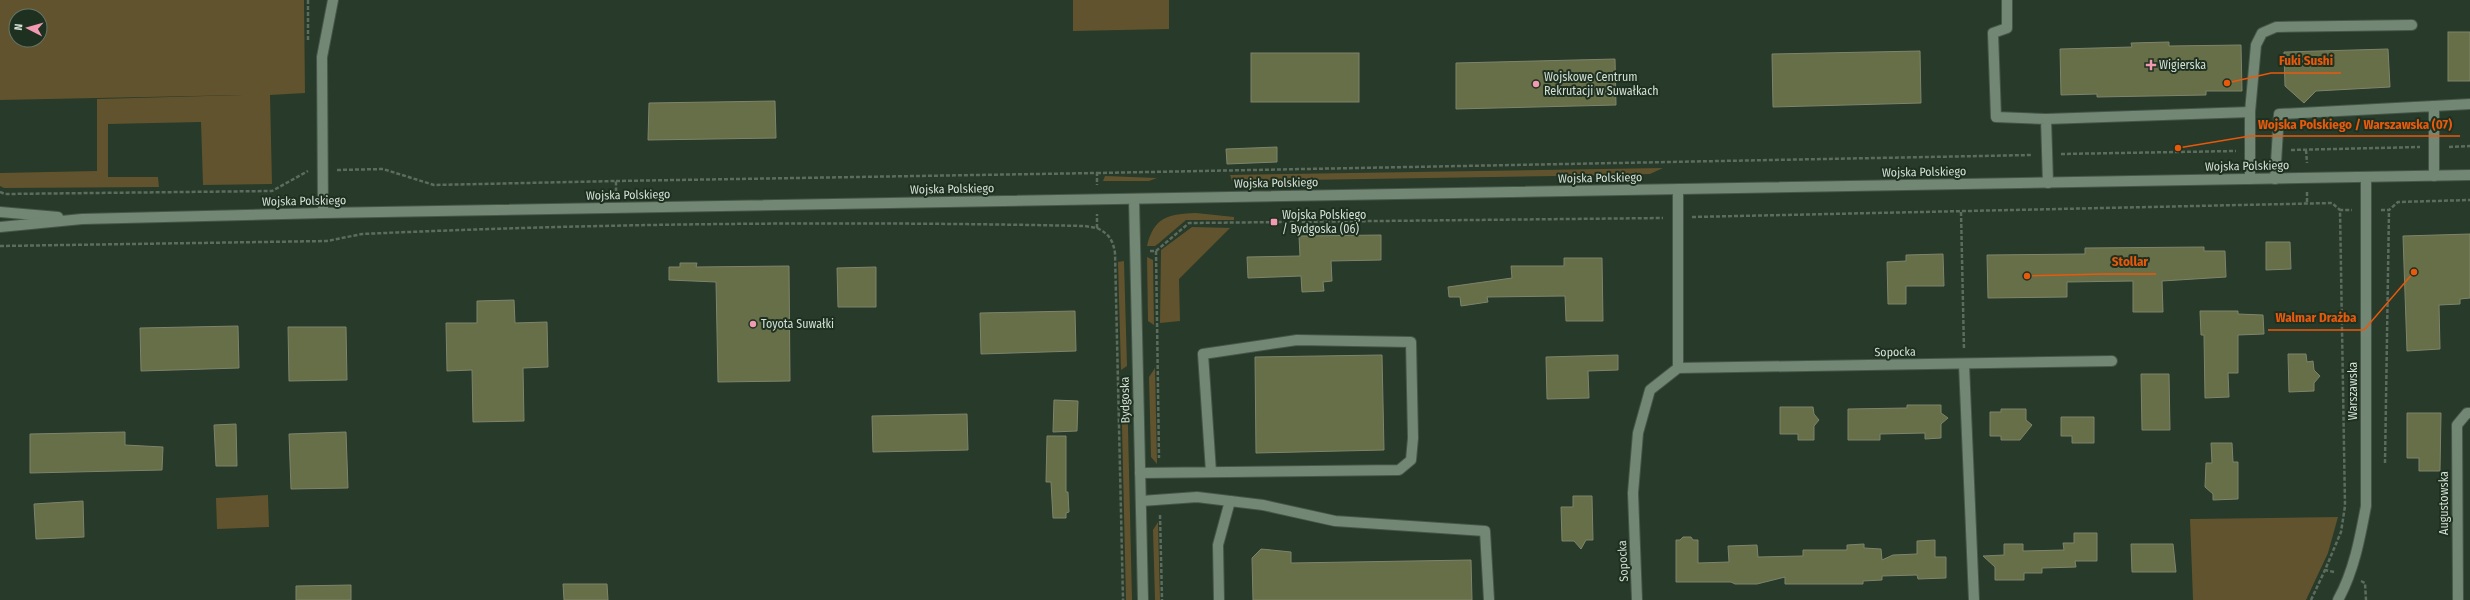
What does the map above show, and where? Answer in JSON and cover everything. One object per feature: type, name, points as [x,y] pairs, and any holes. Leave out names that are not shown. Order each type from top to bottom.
[{"type":"street","points":[[323,213],[322,57],[333,0]]},
{"type":"street","points":[[2008,0],[2007,28],[1993,32],[1996,117],[2046,119],[2250,112]]},
{"type":"street","points":[[2250,179],[2250,112],[2256,45],[2262,33],[2276,27],[2412,25]]},
{"type":"street","points":[[2275,179],[2279,114],[2470,104]]},
{"type":"street","points":[[2434,106],[2434,176]]},
{"type":"street","points":[[2046,119],[2048,183]]},
{"type":"street","name":"Wojska Polskiego","points":[[0,227],[82,219],[323,213],[2470,175]]},
{"type":"street","name":"Warszawska","points":[[2338,600],[2357,551],[2366,506],[2366,177]]},
{"type":"street","points":[[1678,189],[1678,368]]},
{"type":"street","name":"Bydgoska","points":[[1134,199],[1143,600]]},
{"type":"street","name":"Wojska Polskiego","points":[[0,212],[82,219]]},
{"type":"street","points":[[1140,474],[1399,470],[1411,460],[1413,438],[1410,342],[1297,340],[1204,354],[1211,472]]},
{"type":"street","name":"Sopocka","points":[[1637,600],[1633,493],[1638,433],[1650,390],[1678,368],[2112,362]]},
{"type":"street","points":[[1964,364],[1974,600]]},
{"type":"street","name":"Augustowska","points":[[2458,600],[2457,425],[2467,413],[2470,413]]},
{"type":"street","points":[[1141,501],[1196,497],[1263,505],[1335,521],[1485,531],[1489,600]]},
{"type":"street","points":[[1219,600],[1218,545],[1230,501]]},
{"type":"path","points":[[2277,150],[2470,146]]},
{"type":"path","points":[[1097,173],[2250,151]]},
{"type":"path","points":[[0,192],[5,194]]},
{"type":"path","points":[[1115,253],[1156,250],[1189,223],[1678,218],[2332,203],[2340,210],[2389,210],[2398,202],[2470,200]]},
{"type":"path","points":[[2311,600],[2340,532],[2345,506],[2340,210]]},
{"type":"path","points":[[2385,463],[2389,210]]},
{"type":"path","points":[[1961,212],[1964,364]]},
{"type":"path","points":[[1097,228],[1107,233],[1113,242],[1115,253],[1123,600]]},
{"type":"path","points":[[1156,250],[1159,473]]},
{"type":"path","points":[[1159,500],[1162,600]]},
{"type":"path","points":[[2325,570],[2365,583],[2366,600]]},
{"type":"shaded area","points":[[0,0],[304,0],[305,93],[270,95],[272,184],[203,185],[201,122],[108,124],[108,177],[158,177],[159,187],[4,188],[0,186],[0,173],[97,171],[97,99],[243,95],[0,100]]},
{"type":"shaded area","points":[[1073,0],[1169,0],[1169,29],[1073,31]]},
{"type":"shaded area","points":[[1663,168],[1650,174],[1617,175],[1232,181],[1230,175]]},
{"type":"shaded area","points":[[1105,176],[1157,178],[1149,181],[1103,181]]},
{"type":"shaded area","points":[[1196,213],[1234,217],[1234,220],[1186,220],[1155,246],[1147,246],[1150,236],[1158,223],[1170,216]]},
{"type":"shaded area","points":[[1192,227],[1234,228],[1230,228],[1179,279],[1180,321],[1160,323],[1161,250]]},
{"type":"shaded area","points":[[1147,257],[1153,260],[1154,325],[1148,321]]},
{"type":"shaded area","points":[[1124,261],[1127,366],[1121,370],[1118,262]]},
{"type":"shaded area","points":[[1155,368],[1157,464],[1151,457],[1149,377]]},
{"type":"shaded area","points":[[1121,382],[1127,385],[1132,600],[1126,600]]},
{"type":"shaded area","points":[[268,495],[269,527],[217,529],[216,498]]},
{"type":"shaded area","points":[[2338,517],[2328,553],[2306,600],[2193,600],[2190,519]]},
{"type":"shaded area","points":[[1158,522],[1160,600],[1155,600],[1153,530]]},
{"type":"building","points":[[2448,32],[2470,32],[2470,81],[2448,81]]},
{"type":"building","points":[[2169,42],[2169,46],[2241,45],[2242,91],[2206,91],[2206,95],[2097,97],[2097,94],[2061,95],[2060,49],[2132,47],[2131,43]]},
{"type":"building","points":[[2388,49],[2390,87],[2316,91],[2304,103],[2285,86],[2284,52]]},
{"type":"building","points":[[1920,51],[1921,103],[1773,107],[1772,54]]},
{"type":"building","points":[[1251,53],[1359,53],[1359,102],[1251,102]]},
{"type":"building","name":"Wojskowe Centrum Rekrutacji w Suwałkach","points":[[1615,59],[1616,105],[1456,109],[1456,63]]},
{"type":"building","points":[[775,101],[776,138],[648,140],[649,103]]},
{"type":"building","points":[[1277,147],[1277,162],[1227,164],[1226,149]]},
{"type":"building","points":[[2470,234],[2470,298],[2460,299],[2460,304],[2439,305],[2440,349],[2407,351],[2403,236]]},
{"type":"building","points":[[1381,235],[1381,260],[1331,261],[1332,281],[1323,282],[1324,291],[1302,292],[1301,276],[1248,278],[1247,257],[1300,256],[1299,236]]},
{"type":"building","points":[[2266,242],[2290,242],[2291,269],[2266,270]]},
{"type":"building","points":[[2204,247],[2204,251],[2225,251],[2226,277],[2162,281],[2163,312],[2133,312],[2133,281],[2067,282],[2067,297],[1988,298],[1987,255],[2085,254],[2085,248]]},
{"type":"building","points":[[1943,254],[1944,286],[1906,286],[1906,304],[1888,304],[1887,262],[1906,261],[1906,255]]},
{"type":"building","points":[[1564,258],[1602,258],[1603,321],[1566,321],[1565,296],[1487,297],[1488,302],[1461,306],[1460,297],[1449,297],[1448,287],[1512,278],[1511,266],[1564,266]]},
{"type":"building","name":"Toyota Suwałki","points":[[680,263],[697,263],[696,267],[789,266],[790,381],[718,382],[716,282],[669,280],[669,267],[680,267]]},
{"type":"building","points":[[876,267],[876,307],[838,307],[837,268]]},
{"type":"building","points":[[514,300],[515,323],[547,322],[548,367],[523,368],[524,421],[473,422],[472,370],[447,371],[446,323],[477,323],[477,301]]},
{"type":"building","points":[[1075,311],[1076,351],[981,354],[980,313]]},
{"type":"building","points":[[2200,311],[2238,311],[2238,314],[2263,315],[2264,334],[2238,335],[2238,373],[2228,373],[2229,397],[2205,398],[2204,335],[2201,335]]},
{"type":"building","points":[[238,326],[239,368],[141,371],[140,328]]},
{"type":"building","points":[[288,327],[346,327],[347,380],[289,381]]},
{"type":"building","points":[[2288,354],[2306,354],[2307,362],[2313,361],[2314,370],[2320,376],[2314,383],[2314,391],[2289,392]]},
{"type":"building","points":[[1382,355],[1384,450],[1256,453],[1255,357]]},
{"type":"building","points":[[1618,355],[1618,370],[1588,371],[1589,398],[1547,399],[1546,357]]},
{"type":"building","points":[[2141,374],[2169,374],[2170,430],[2142,430]]},
{"type":"building","points":[[1054,400],[1078,401],[1077,431],[1053,432]]},
{"type":"building","points":[[1907,405],[1941,405],[1941,413],[1948,418],[1941,424],[1941,438],[1925,439],[1925,433],[1880,434],[1880,440],[1848,440],[1848,409],[1907,408]]},
{"type":"building","points":[[1780,407],[1813,407],[1814,414],[1819,420],[1814,426],[1814,440],[1798,440],[1798,434],[1780,434]]},
{"type":"building","points":[[2001,409],[2026,409],[2026,420],[2032,425],[2020,440],[2001,440],[2001,436],[1990,436],[1990,412],[2001,412]]},
{"type":"building","points":[[2407,413],[2441,413],[2440,471],[2419,471],[2419,458],[2407,458]]},
{"type":"building","points":[[967,414],[968,450],[873,452],[872,416]]},
{"type":"building","points":[[2061,417],[2094,417],[2094,443],[2072,443],[2072,436],[2061,436]]},
{"type":"building","points":[[236,424],[237,466],[216,466],[214,425]]},
{"type":"building","points":[[125,432],[125,445],[163,447],[162,470],[30,473],[30,434]]},
{"type":"building","points":[[346,432],[348,488],[291,489],[289,434]]},
{"type":"building","points":[[1047,436],[1066,436],[1066,492],[1068,492],[1069,512],[1066,513],[1066,518],[1053,518],[1051,482],[1046,482]]},
{"type":"building","points":[[2211,443],[2232,443],[2233,462],[2238,462],[2238,499],[2213,500],[2213,494],[2205,487],[2206,463],[2212,463]]},
{"type":"building","points":[[1573,496],[1592,496],[1593,540],[1586,540],[1581,549],[1574,541],[1562,541],[1561,507],[1573,507]]},
{"type":"building","points":[[83,501],[84,537],[36,539],[34,504]]},
{"type":"building","points":[[2074,533],[2097,533],[2097,561],[2075,561],[2076,567],[2042,568],[2042,573],[2024,573],[2024,580],[1995,580],[1995,567],[1983,556],[2004,555],[2004,544],[2023,544],[2023,551],[2064,550],[2063,543],[2074,543]]},
{"type":"building","points":[[1683,537],[1691,537],[1693,540],[1698,540],[1698,563],[1729,562],[1728,546],[1757,545],[1758,557],[1803,556],[1803,550],[1847,550],[1847,545],[1864,544],[1864,548],[1881,549],[1882,560],[1893,555],[1917,554],[1917,541],[1935,540],[1935,557],[1946,557],[1946,578],[1918,579],[1917,575],[1882,576],[1882,580],[1863,581],[1863,584],[1785,584],[1785,577],[1757,584],[1735,584],[1731,582],[1676,582],[1676,540],[1680,540]]},
{"type":"building","points":[[2131,544],[2173,544],[2176,572],[2132,572]]},
{"type":"building","points":[[1261,549],[1291,552],[1291,563],[1471,560],[1472,600],[1253,600],[1252,558]]},
{"type":"building","points":[[563,584],[607,584],[608,600],[564,600]]},
{"type":"building","points":[[351,585],[351,600],[296,600],[296,586]]},
{"type":"place","name":"Wigierska","points":[[2151,65]]},
{"type":"place","name":"Fuki Sushi","points":[[2227,83]]},
{"type":"place","name":"Wojskowe Centrum Rekrutacji w Suwałkach","points":[[1536,84]]},
{"type":"place","name":"Wojska Polskiego / Warszawska (07)","points":[[2178,148]]},
{"type":"place","name":"Wojska Polskiego / Bydgoska (06)","points":[[1274,222]]},
{"type":"place","name":"Walmar Drażba","points":[[2414,272]]},
{"type":"place","name":"Stollar","points":[[2027,276]]},
{"type":"place","name":"Toyota Suwałki","points":[[753,324]]}]
